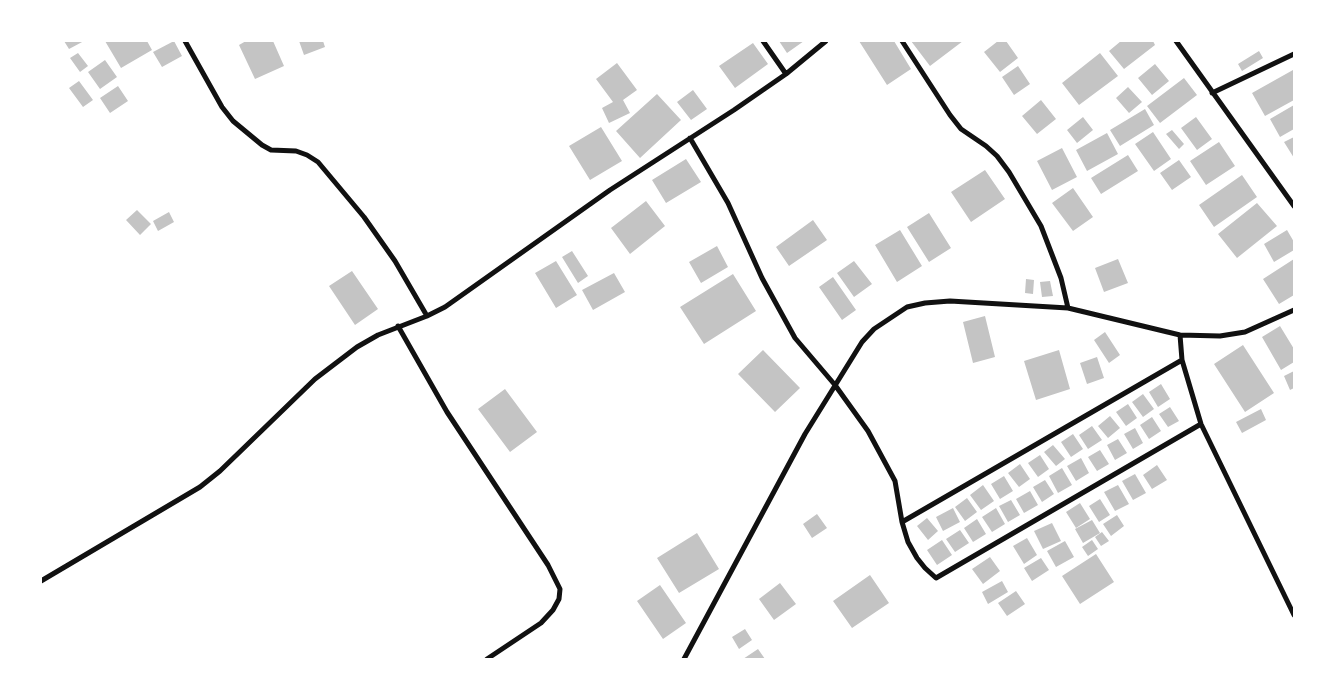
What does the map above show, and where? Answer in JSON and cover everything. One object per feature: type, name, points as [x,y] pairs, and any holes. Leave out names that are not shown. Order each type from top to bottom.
[{"type":"street","points":[[185,41],[222,107],[233,121],[271,150],[296,151],[307,154],[318,162],[364,216],[395,261],[427,316]]},
{"type":"street","points":[[763,41],[786,74]]},
{"type":"street","points":[[41,581],[200,486],[220,472],[275,420],[299,394],[339,360],[364,343],[398,326],[427,316],[445,307],[552,230],[786,74],[826,41]]},
{"type":"street","points":[[902,41],[960,129],[986,146],[997,156],[1009,172],[1041,226],[1058,270],[1068,308]]},
{"type":"street","points":[[1176,41],[1294,206]]},
{"type":"street","points":[[1212,93],[1294,54]]},
{"type":"street","points":[[690,138],[728,204],[762,278],[795,338],[835,385],[868,431],[896,481],[902,522],[908,542],[917,558],[936,578],[1201,424]]},
{"type":"street","points":[[684,659],[805,434],[862,342],[874,328],[906,307],[950,301],[1068,308],[1180,335],[1220,336],[1245,332],[1294,310]]},
{"type":"street","points":[[398,326],[447,412],[543,558],[560,589],[559,599],[553,610],[541,623],[487,659]]},
{"type":"street","points":[[1180,335],[1182,360],[1201,424],[1294,615]]},
{"type":"street","points":[[902,522],[1182,360]]},
{"type":"building","points":[[64,41],[84,41],[69,49]]},
{"type":"building","points":[[105,41],[147,41],[152,50],[121,68]]},
{"type":"building","points":[[174,41],[182,56],[162,67],[153,52]]},
{"type":"building","points":[[246,41],[273,41],[284,66],[255,79],[239,45]]},
{"type":"building","points":[[299,41],[323,41],[325,47],[304,55]]},
{"type":"building","points":[[779,41],[804,41],[787,53]]},
{"type":"building","points":[[859,41],[894,41],[911,69],[887,85]]},
{"type":"building","points":[[911,41],[963,41],[930,66]]},
{"type":"building","points":[[998,41],[1006,41],[1018,58],[1000,72],[984,52]]},
{"type":"building","points":[[1121,41],[1153,41],[1155,45],[1124,69],[1109,51]]},
{"type":"building","points":[[753,43],[768,64],[735,88],[719,66]]},
{"type":"building","points":[[1259,51],[1263,58],[1242,71],[1238,64]]},
{"type":"building","points":[[78,53],[88,66],[80,72],[70,58]]},
{"type":"building","points":[[1100,53],[1118,76],[1079,105],[1062,83]]},
{"type":"building","points":[[105,60],[117,77],[100,89],[88,72]]},
{"type":"building","points":[[617,63],[637,90],[623,100],[630,113],[609,123],[602,108],[613,102],[596,79]]},
{"type":"building","points":[[1155,64],[1169,81],[1152,95],[1138,78]]},
{"type":"building","points":[[1018,66],[1030,84],[1014,95],[1002,77]]},
{"type":"building","points":[[1293,70],[1294,100],[1265,116],[1252,93]]},
{"type":"building","points":[[1184,78],[1197,95],[1160,123],[1147,106]]},
{"type":"building","points":[[79,81],[93,100],[83,107],[69,88]]},
{"type":"building","points":[[118,86],[128,101],[110,113],[100,98]]},
{"type":"building","points":[[1128,87],[1142,102],[1129,113],[1116,98]]},
{"type":"building","points":[[693,90],[707,109],[691,120],[677,102]]},
{"type":"building","points":[[657,94],[681,120],[640,158],[616,131]]},
{"type":"building","points":[[1041,100],[1056,119],[1037,134],[1022,116]]},
{"type":"building","points":[[1294,105],[1294,129],[1280,137],[1270,119]]},
{"type":"building","points":[[1145,109],[1154,125],[1120,146],[1110,130]]},
{"type":"building","points":[[1083,117],[1093,130],[1077,143],[1067,130]]},
{"type":"building","points":[[1196,117],[1212,139],[1197,150],[1181,128]]},
{"type":"building","points":[[601,127],[622,161],[590,180],[569,146]]},
{"type":"building","points":[[1172,130],[1184,144],[1179,149],[1166,134]]},
{"type":"building","points":[[1153,132],[1171,159],[1154,171],[1135,144]]},
{"type":"building","points":[[1107,133],[1118,154],[1087,171],[1076,150]]},
{"type":"building","points":[[1294,137],[1294,158],[1284,142]]},
{"type":"building","points":[[1219,142],[1235,166],[1206,185],[1190,161]]},
{"type":"building","points":[[1062,148],[1077,177],[1052,190],[1037,161]]},
{"type":"building","points":[[1128,155],[1138,171],[1101,194],[1091,178]]},
{"type":"building","points":[[686,159],[701,182],[666,203],[652,180]]},
{"type":"building","points":[[1179,160],[1191,177],[1172,190],[1160,173]]},
{"type":"building","points":[[985,170],[1005,199],[971,222],[951,192]]},
{"type":"building","points":[[1242,175],[1257,197],[1214,227],[1199,205]]},
{"type":"building","points":[[1073,188],[1093,217],[1073,231],[1052,203]]},
{"type":"building","points":[[646,201],[665,226],[630,254],[611,228]]},
{"type":"building","points":[[1257,203],[1277,226],[1237,258],[1218,234]]},
{"type":"building","points":[[137,210],[151,224],[140,235],[126,220]]},
{"type":"building","points":[[169,212],[174,222],[158,231],[153,221]]},
{"type":"building","points":[[929,213],[951,248],[929,262],[907,227]]},
{"type":"building","points":[[813,220],[827,240],[789,266],[776,247]]},
{"type":"building","points":[[900,230],[922,266],[897,282],[875,245]]},
{"type":"building","points":[[1287,230],[1294,242],[1294,250],[1274,262],[1264,244]]},
{"type":"building","points":[[717,246],[728,267],[701,283],[689,262]]},
{"type":"building","points":[[572,251],[588,276],[578,283],[562,257]]},
{"type":"building","points":[[1118,259],[1128,283],[1104,292],[1095,268]]},
{"type":"building","points":[[1294,259],[1294,295],[1279,304],[1263,279]]},
{"type":"building","points":[[556,261],[577,295],[556,308],[535,273]]},
{"type":"building","points":[[854,261],[872,284],[854,297],[837,273]]},
{"type":"building","points":[[352,271],[378,309],[355,325],[329,286]]},
{"type":"building","points":[[614,273],[625,292],[593,310],[582,290]]},
{"type":"building","points":[[733,274],[756,311],[704,344],[680,307]]},
{"type":"building","points":[[833,277],[856,310],[842,320],[819,287]]},
{"type":"building","points":[[1026,279],[1034,280],[1033,294],[1025,293]]},
{"type":"building","points":[[1050,281],[1053,296],[1042,297],[1040,282]]},
{"type":"building","points":[[985,316],[995,357],[973,363],[963,322]]},
{"type":"building","points":[[1280,326],[1294,349],[1294,362],[1281,370],[1262,337]]},
{"type":"building","points":[[1105,332],[1120,355],[1109,363],[1094,340]]},
{"type":"building","points":[[1243,345],[1274,393],[1245,412],[1214,364]]},
{"type":"building","points":[[763,350],[800,388],[775,412],[738,374]]},
{"type":"building","points":[[1059,350],[1070,389],[1036,400],[1024,361]]},
{"type":"building","points":[[1097,357],[1104,378],[1087,384],[1080,363]]},
{"type":"building","points":[[1294,371],[1294,388],[1290,390],[1284,376]]},
{"type":"building","points":[[1161,384],[1170,399],[1158,407],[1149,392]]},
{"type":"building","points":[[505,389],[537,432],[510,452],[478,409]]},
{"type":"building","points":[[1143,394],[1154,409],[1143,417],[1132,402]]},
{"type":"building","points":[[1128,404],[1137,418],[1126,426],[1116,412]]},
{"type":"building","points":[[1170,407],[1179,421],[1168,427],[1159,414]]},
{"type":"building","points":[[1261,409],[1266,420],[1242,433],[1236,422]]},
{"type":"building","points":[[1110,416],[1120,428],[1108,438],[1098,426]]},
{"type":"building","points":[[1152,417],[1161,431],[1149,439],[1140,425]]},
{"type":"building","points":[[1092,426],[1102,440],[1088,449],[1079,435]]},
{"type":"building","points":[[1135,428],[1143,443],[1133,449],[1124,434]]},
{"type":"building","points":[[1073,434],[1083,449],[1071,457],[1061,442]]},
{"type":"building","points":[[1118,439],[1127,453],[1115,460],[1107,445]]},
{"type":"building","points":[[1053,445],[1065,459],[1056,466],[1044,452]]},
{"type":"building","points":[[1100,450],[1109,464],[1097,471],[1088,457]]},
{"type":"building","points":[[1040,455],[1049,469],[1038,477],[1028,463]]},
{"type":"building","points":[[1081,458],[1089,473],[1076,481],[1067,466]]},
{"type":"building","points":[[1020,464],[1030,479],[1019,487],[1008,473]]},
{"type":"building","points":[[1157,465],[1167,480],[1152,489],[1143,475]]},
{"type":"building","points":[[1062,468],[1072,485],[1058,493],[1049,476]]},
{"type":"building","points":[[1135,474],[1146,493],[1133,500],[1122,481]]},
{"type":"building","points":[[1004,476],[1013,491],[1000,499],[991,484]]},
{"type":"building","points":[[1045,480],[1054,494],[1042,502],[1033,487]]},
{"type":"building","points":[[983,485],[994,501],[981,510],[970,495]]},
{"type":"building","points":[[1118,485],[1129,504],[1115,511],[1104,492]]},
{"type":"building","points":[[1030,491],[1038,505],[1024,513],[1016,499]]},
{"type":"building","points":[[967,498],[977,512],[965,521],[955,507]]},
{"type":"building","points":[[1100,499],[1110,515],[1099,522],[1089,506]]},
{"type":"building","points":[[1011,500],[1020,515],[1008,522],[999,506]]},
{"type":"building","points":[[1080,503],[1090,519],[1076,528],[1066,512]]},
{"type":"building","points":[[953,508],[960,522],[943,531],[936,517]]},
{"type":"building","points":[[996,508],[1005,524],[992,532],[982,517]]},
{"type":"building","points":[[817,514],[827,528],[812,538],[803,524]]},
{"type":"building","points":[[1117,515],[1124,526],[1111,536],[1103,524]]},
{"type":"building","points":[[927,518],[938,531],[928,540],[917,526]]},
{"type":"building","points":[[977,519],[986,534],[973,542],[964,528]]},
{"type":"building","points":[[1092,520],[1100,533],[1083,543],[1075,529]]},
{"type":"building","points":[[1052,523],[1061,541],[1043,549],[1034,531]]},
{"type":"building","points":[[960,530],[969,543],[955,552],[946,539]]},
{"type":"building","points":[[1102,532],[1109,541],[1101,546],[1095,537]]},
{"type":"building","points":[[697,533],[719,569],[679,593],[657,558]]},
{"type":"building","points":[[1027,538],[1037,555],[1024,564],[1013,546]]},
{"type":"building","points":[[942,540],[952,555],[937,565],[927,550]]},
{"type":"building","points":[[1092,540],[1098,549],[1088,556],[1082,547]]},
{"type":"building","points":[[1065,541],[1074,557],[1056,567],[1047,551]]},
{"type":"building","points":[[1096,554],[1114,582],[1080,604],[1062,576]]},
{"type":"building","points":[[990,557],[1000,571],[983,584],[972,569]]},
{"type":"building","points":[[1041,558],[1049,570],[1032,581],[1024,568]]},
{"type":"building","points":[[870,575],[889,603],[852,628],[833,601]]},
{"type":"building","points":[[1002,581],[1008,592],[988,604],[982,592]]},
{"type":"building","points":[[780,583],[796,604],[774,620],[759,599]]},
{"type":"building","points":[[660,585],[686,623],[663,639],[637,601]]},
{"type":"building","points":[[1016,591],[1025,604],[1007,616],[998,603]]},
{"type":"building","points":[[745,629],[752,640],[739,649],[732,637]]},
{"type":"building","points":[[758,649],[765,659],[743,659]]}]
